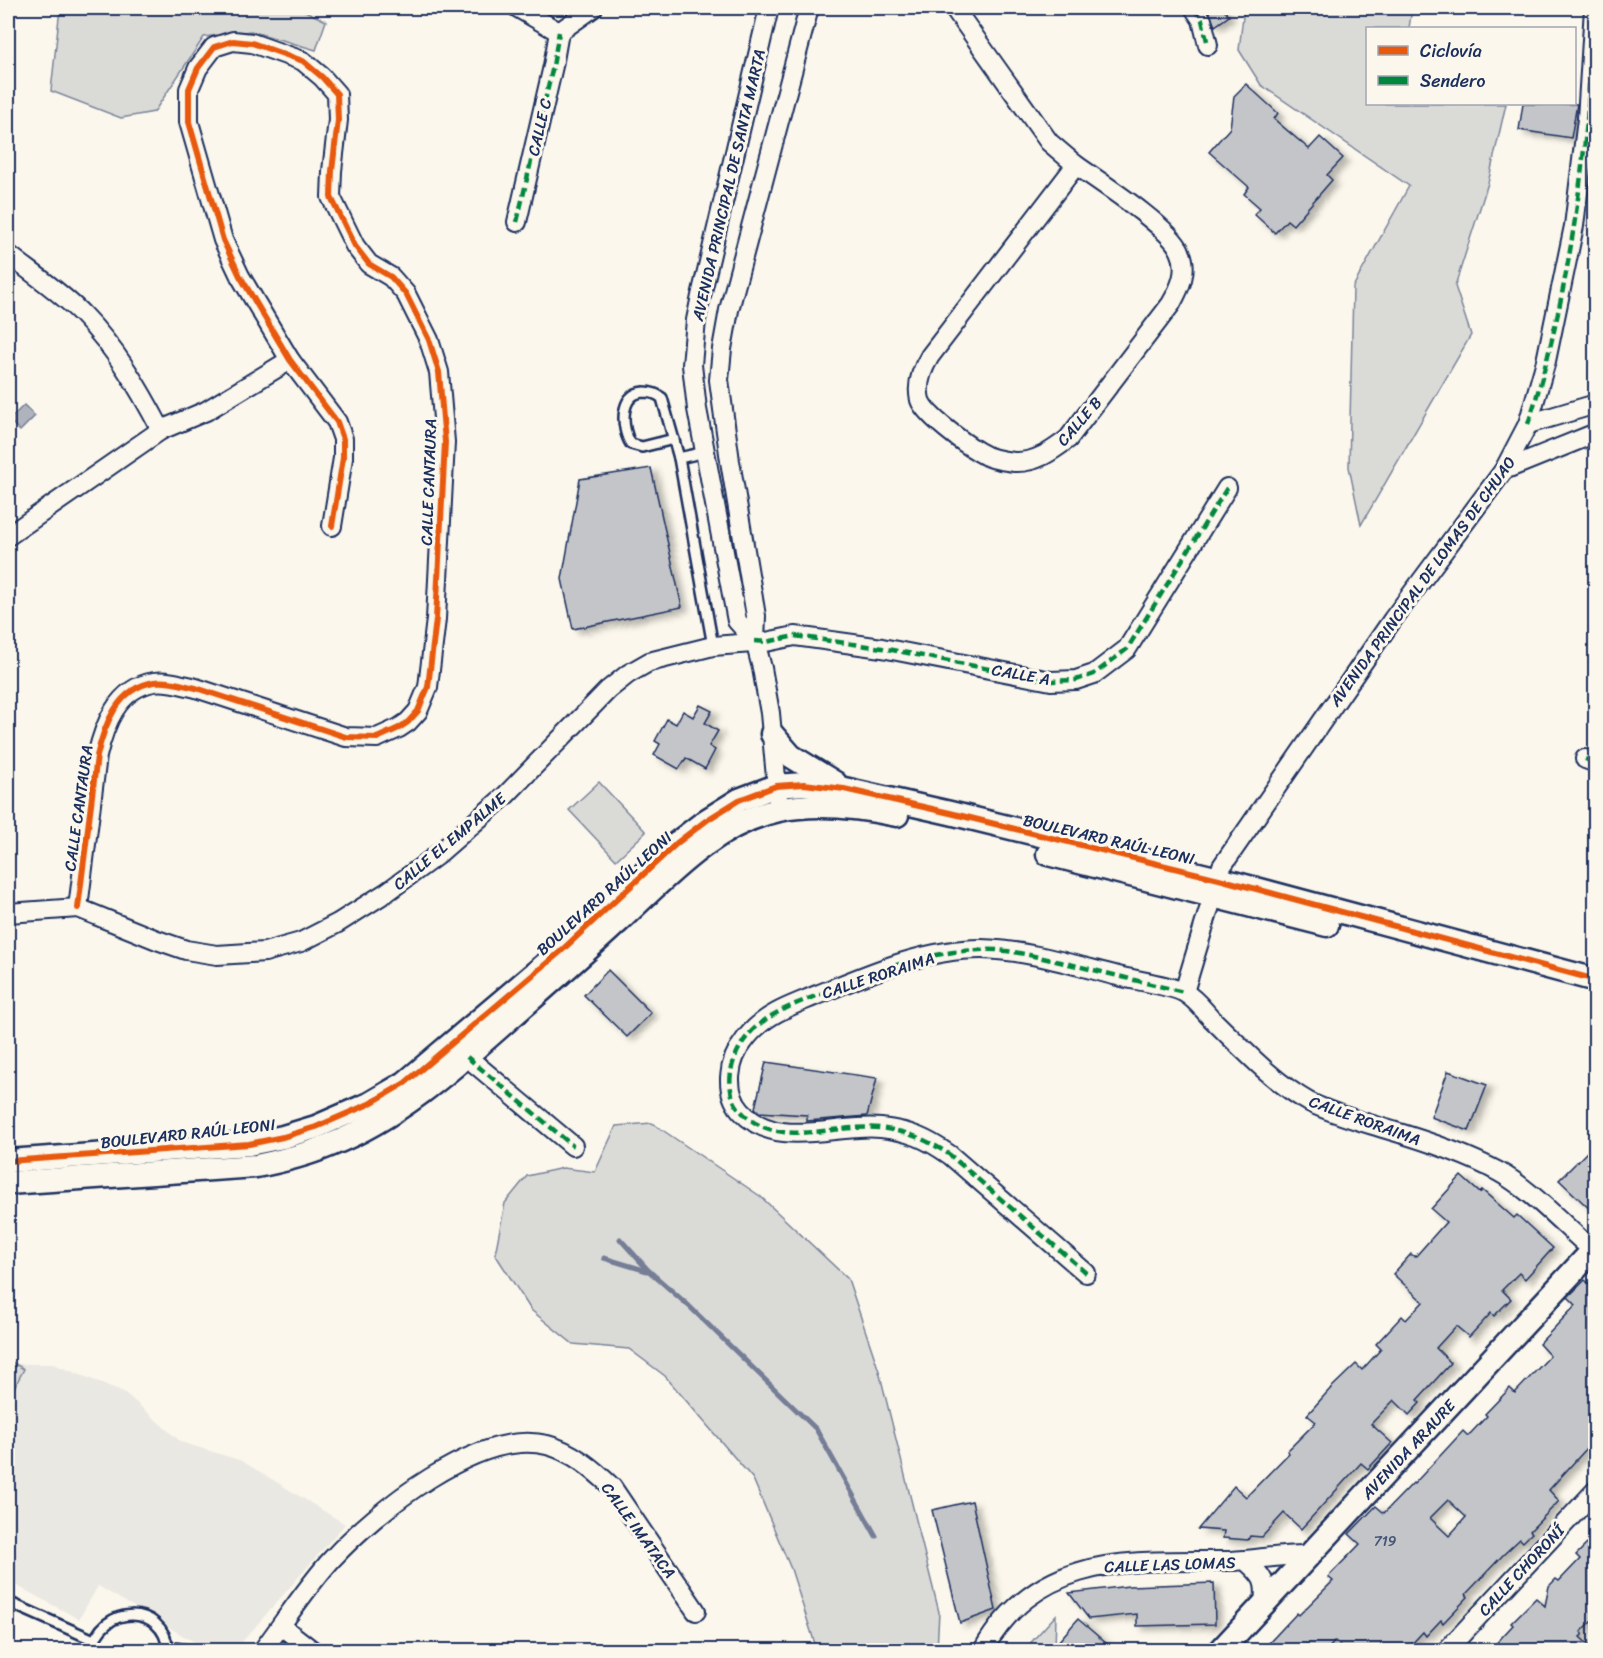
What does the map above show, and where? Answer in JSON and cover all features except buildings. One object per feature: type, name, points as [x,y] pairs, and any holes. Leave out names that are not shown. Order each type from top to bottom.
[{"type":"street","points":[[518,8],[559,32],[593,8]]},
{"type":"street","name":"AVENIDA PRINCIPAL DE SANTA MARTA","points":[[755,641],[737,621],[697,409],[692,365],[696,320],[769,8]]},
{"type":"street","name":"AVENIDA PRINCIPAL DE SANTA MARTA","points":[[779,810],[770,713],[755,641],[756,616],[719,380],[722,349],[732,299],[809,8]]},
{"type":"street","name":"CALLE B","points":[[954,8],[1049,142],[1076,165],[1163,229],[1180,250],[1184,262],[1179,289],[1171,304],[1068,439],[1036,459],[1016,462],[998,459],[980,453],[928,414],[920,400],[921,371],[930,356],[1076,165]]},
{"type":"street","points":[[1194,8],[1202,20],[1209,45]]},
{"type":"street","name":"AVENIDA PRINCIPAL DE LOMAS DE CHUAO","points":[[1184,992],[1222,866],[1393,619],[1504,470],[1528,424],[1546,361],[1574,226],[1587,119],[1593,8]]},
{"type":"street","name":"CALLE C","points":[[517,222],[559,32]]},
{"type":"street","name":"CALLE CANTAURA","points":[[78,908],[102,732],[110,715],[120,702],[136,689],[153,682],[174,683],[196,688],[346,737],[365,739],[377,738],[408,722],[424,701],[428,687],[436,619],[444,442],[439,372],[429,340],[405,294],[391,277],[369,264],[355,246],[331,197],[338,120],[337,94],[303,61],[252,43],[232,41],[214,47],[198,68],[189,89],[189,123],[223,240],[245,285],[290,360],[337,422],[343,439],[343,458],[332,526]]},
{"type":"street","points":[[8,254],[82,314],[105,340],[139,387],[161,430]]},
{"type":"street","points":[[8,536],[161,430],[206,411],[290,360]]},
{"type":"street","points":[[1528,424],[1596,404]]},
{"type":"street","points":[[1504,470],[1596,433]]},
{"type":"street","name":"CALLE A","points":[[755,641],[766,642],[795,636],[882,648],[1051,681],[1076,680],[1094,674],[1127,649],[1227,488]]},
{"type":"street","name":"CALLE EL EMPALME","points":[[78,908],[113,924],[186,950],[217,955],[265,952],[301,942],[338,923],[436,856],[506,795],[608,690],[628,674],[649,662],[713,646],[755,641]]},
{"type":"street","points":[[772,734],[791,756],[844,789]]},
{"type":"street","name":"BOULEVARD RAÚL LEONI","points":[[8,1161],[249,1144],[316,1127],[369,1104],[405,1083],[465,1034],[560,952],[677,843],[739,800],[776,786],[804,784],[844,789],[1216,888],[1596,994]]},
{"type":"street","name":"BOULEVARD RAÚL LEONI","points":[[8,1183],[256,1166],[295,1158],[332,1145],[388,1115],[467,1057],[690,854],[723,832],[779,810],[843,807],[888,814],[1216,888],[1239,886],[1596,980]]},
{"type":"street","points":[[8,913],[78,908]]},
{"type":"street","name":"CALLE RORAIMA","points":[[1086,1272],[950,1155],[930,1141],[906,1132],[878,1128],[841,1128],[796,1134],[755,1123],[740,1110],[732,1096],[730,1079],[733,1057],[759,1024],[780,1010],[852,980],[910,961],[946,953],[981,949],[1024,954],[1184,992],[1279,1082],[1308,1101],[1348,1117],[1441,1147],[1497,1171],[1521,1187],[1594,1250]]},
{"type":"street","points":[[467,1057],[573,1146]]},
{"type":"street","name":"AVENIDA ARAURE","points":[[1221,1650],[1594,1250]]},
{"type":"street","name":"CALLE IMATACA","points":[[263,1650],[331,1559],[376,1516],[421,1482],[486,1449],[513,1442],[547,1444],[572,1455],[594,1470],[612,1487],[696,1611]]},
{"type":"street","name":"CALLE CHORONÍ","points":[[1446,1650],[1596,1490]]},
{"type":"street","name":"CALLE LAS LOMAS","points":[[983,1650],[1009,1614],[1047,1584],[1073,1573],[1128,1562],[1246,1561],[1289,1554],[1309,1556]]},
{"type":"street","name":"CALLE LAS LOMAS","points":[[1246,1561],[1262,1575],[1264,1604]]},
{"type":"street","points":[[281,1626],[312,1650]]},
{"type":"lane","points":[[674,439],[642,447],[630,444],[626,436],[624,420],[627,402],[631,396],[636,392],[652,392],[662,398],[674,439],[679,458],[713,646]]},
{"type":"lane","points":[[679,458],[705,452]]},
{"type":"lane","points":[[8,1602],[93,1645],[100,1629],[109,1621],[121,1616],[134,1615],[146,1618],[164,1635],[168,1649],[187,1650]]},
{"type":"shaded area","points":[[60,8],[299,8],[326,21],[316,50],[251,31],[204,37],[154,112],[121,118],[51,91]]},
{"type":"shaded area","points":[[1244,8],[1412,8],[1409,27],[1366,27],[1366,105],[1506,105],[1488,183],[1455,286],[1471,335],[1361,525],[1349,467],[1353,287],[1409,186],[1261,85],[1239,50]]},
{"type":"shaded area","points":[[24,405],[35,416],[20,431],[9,420]]},
{"type":"shaded area","points":[[599,782],[646,832],[616,860],[569,810]]},
{"type":"shaded area","points":[[652,1123],[760,1196],[848,1279],[879,1371],[939,1612],[937,1650],[816,1650],[791,1569],[753,1479],[665,1376],[629,1349],[573,1344],[531,1310],[495,1254],[505,1203],[527,1176],[563,1168],[595,1172],[616,1126]]},
{"type":"shaded area","points":[[8,1360],[24,1369],[8,1399]]},
{"type":"shaded area","points":[[8,1364],[53,1364],[124,1392],[181,1442],[242,1461],[345,1524],[235,1650],[208,1650],[98,1586],[79,1619],[8,1581]]},
{"type":"shaded area","points":[[1056,1615],[1055,1650],[1024,1650]]},
{"type":"waterway","points":[[620,1239],[649,1271],[689,1306],[816,1429],[876,1536]]},
{"type":"waterway","points":[[604,1258],[647,1271]]},
{"type":"marked path","points":[[1194,8],[1202,20],[1208,45]]},
{"type":"marked path","points":[[1528,424],[1549,350],[1566,274],[1587,121],[1594,8]]},
{"type":"marked path","points":[[517,222],[559,32]]},
{"type":"marked path","points":[[755,641],[766,642],[795,636],[882,648],[1051,681],[1076,680],[1094,674],[1127,649],[1227,488]]},
{"type":"marked path","points":[[1585,759],[1596,763]]},
{"type":"marked path","points":[[1086,1273],[950,1155],[934,1145],[899,1131],[879,1128],[788,1132],[770,1129],[754,1122],[740,1110],[733,1097],[730,1077],[732,1065],[745,1039],[755,1028],[788,1007],[897,965],[937,955],[1002,950],[1184,992]]},
{"type":"marked path","points":[[467,1057],[573,1146]]},
{"type":"cycle path","points":[[78,908],[97,756],[108,721],[114,710],[130,692],[154,682],[175,683],[346,737],[377,738],[408,722],[418,711],[428,687],[436,619],[445,442],[439,372],[429,340],[406,294],[391,277],[369,264],[355,246],[331,197],[338,120],[337,94],[303,61],[252,43],[233,41],[214,47],[198,68],[189,89],[189,122],[223,240],[240,276],[290,360],[337,422],[343,439],[343,458],[332,526]]},
{"type":"cycle path","points":[[8,1161],[249,1144],[316,1127],[369,1104],[405,1083],[560,952],[677,843],[707,820],[739,800],[776,786],[804,784],[844,789],[950,813],[1219,879],[1596,980]]}]
